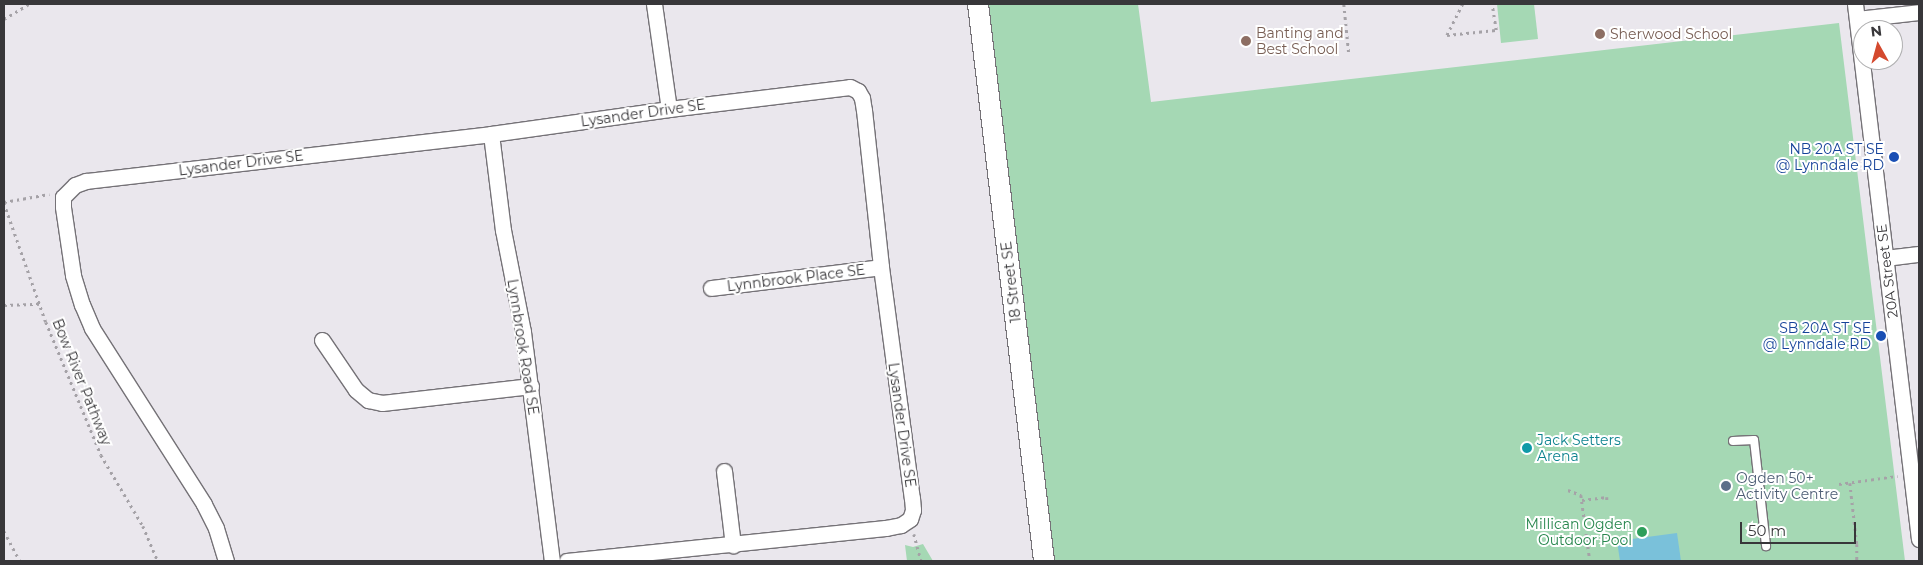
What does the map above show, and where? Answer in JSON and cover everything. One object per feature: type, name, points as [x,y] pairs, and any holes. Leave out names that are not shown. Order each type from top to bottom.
[{"type":"street","points":[[654,4],[669,109]]},
{"type":"street","name":"18 Street SE","points":[[978,4],[1044,561]]},
{"type":"street","name":"20A Street SE","points":[[1855,4],[1885,258],[1915,474],[1919,539]]},
{"type":"street","points":[[1857,19],[1919,12]]},
{"type":"street","name":"Lysander Drive SE","points":[[66,192],[86,181],[491,134],[669,109],[850,87],[858,91],[862,98],[864,110],[881,267],[912,498],[910,519]]},
{"type":"street","name":"Lynnbrook Road SE","points":[[491,134],[503,230],[523,332],[531,386],[552,561]]},
{"type":"street","points":[[66,192],[63,198],[63,207],[73,275],[82,305],[92,328],[204,504],[216,528],[226,561]]},
{"type":"street","points":[[1885,258],[1919,254]]},
{"type":"street","name":"Lynnbrook Place SE","points":[[711,288],[881,267]]},
{"type":"street","points":[[322,340],[356,390],[368,400],[382,403],[531,386]]},
{"type":"street","points":[[724,471],[733,545]]},
{"type":"street","points":[[568,561],[885,528],[901,525],[910,519]]},
{"type":"lane","points":[[1733,441],[1754,440],[1766,546]]},
{"type":"path","points":[[4,19],[29,4]]},
{"type":"path","points":[[1344,4],[1349,54]]},
{"type":"path","points":[[1463,4],[1447,34],[1496,30],[1492,4]]},
{"type":"path","points":[[4,205],[66,192]]},
{"type":"path","name":"Bow River Pathway","points":[[4,205],[40,304],[100,455],[143,526],[158,561]]},
{"type":"path","points":[[4,305],[40,304]]},
{"type":"path","points":[[1839,484],[1897,476],[1898,484]]},
{"type":"path","points":[[1850,483],[1857,544],[1857,561]]},
{"type":"path","points":[[1568,490],[1581,495],[1590,561]]},
{"type":"path","points":[[1582,500],[1607,497],[1607,500]]},
{"type":"path","points":[[910,519],[921,561]]},
{"type":"path","points":[[4,531],[20,561]]},
{"type":"green space","points":[[978,4],[1138,4],[1151,102],[1839,23],[1905,561],[1044,561]]},
{"type":"green space","points":[[1497,4],[1534,4],[1538,39],[1501,43]]},
{"type":"green space","points":[[923,544],[933,561],[907,561],[905,545],[913,547]]},
{"type":"water","points":[[1677,533],[1681,561],[1620,561],[1617,541]]},
{"type":"place","name":"Sherwood School","points":[[1600,34]]},
{"type":"place","name":"Banting and Best School","points":[[1246,41]]},
{"type":"place","name":"NB 20A ST SE @ Lynndale RD","points":[[1894,157]]},
{"type":"place","name":"SB 20A ST SE @ Lynndale RD","points":[[1881,336]]},
{"type":"place","name":"Jack Setters Arena","points":[[1527,448]]},
{"type":"place","name":"Ogden 50+ Activity Centre","points":[[1726,486]]},
{"type":"place","name":"Millican Ogden Outdoor Pool","points":[[1642,532]]}]
